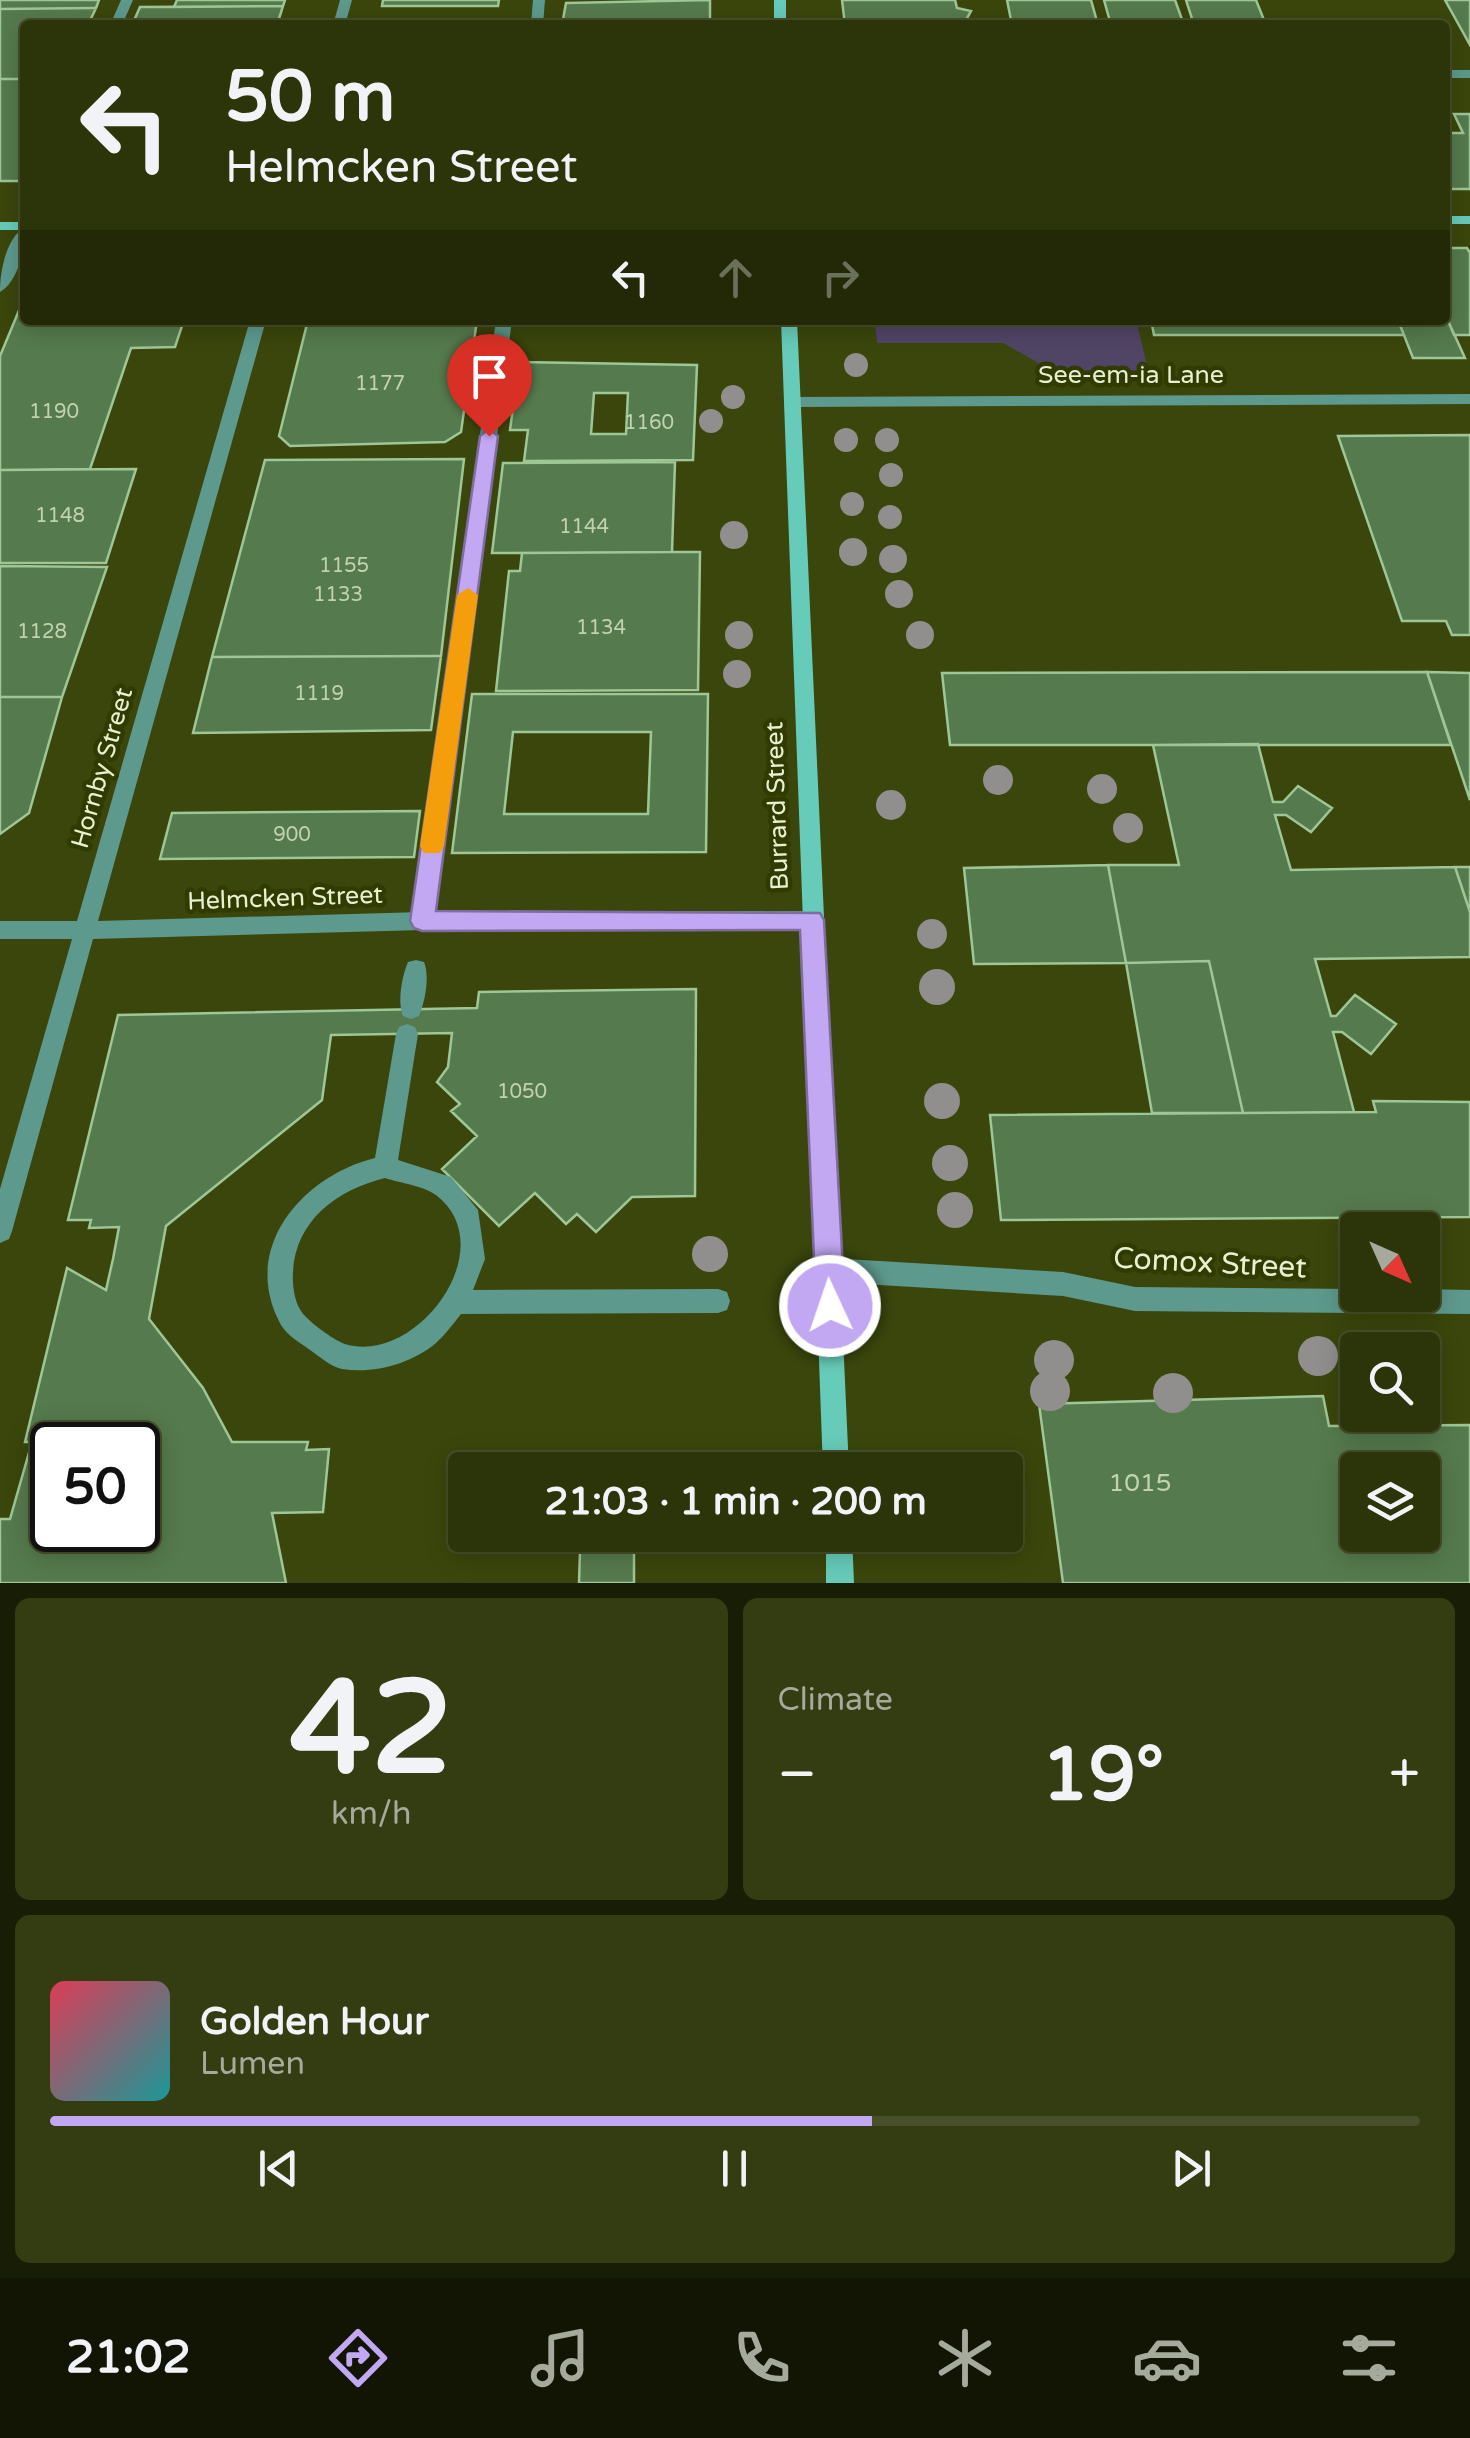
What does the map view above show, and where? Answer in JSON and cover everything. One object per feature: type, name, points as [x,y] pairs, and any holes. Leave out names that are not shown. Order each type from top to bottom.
[{"type":"main road","name":"Burrard Street","points":[[789,325],[835,1452]]},
{"type":"main road","points":[[839,1552],[840,1583]]},
{"type":"street","points":[[0,287],[20,240]]},
{"type":"street","name":"Hornby Street","points":[[0,1231],[257,325]]},
{"type":"street","points":[[422,921],[503,325]]},
{"type":"street","name":"See-em-ia Lane","points":[[792,402],[1470,399]]},
{"type":"street","name":"Helmcken Street","points":[[0,930],[422,921],[812,920]]},
{"type":"street","points":[[411,1009],[416,969]]},
{"type":"street","points":[[385,1168],[408,1034]]},
{"type":"street","points":[[385,1168],[416,1170],[444,1184],[464,1207],[474,1236],[473,1270],[459,1302],[438,1329],[407,1348],[374,1358],[340,1355],[311,1342],[290,1318],[280,1288],[281,1256],[291,1229],[308,1204],[356,1172],[385,1168]]},
{"type":"street","name":"Comox Street","points":[[829,1270],[1063,1284],[1135,1299],[1470,1302]]},
{"type":"street","points":[[459,1302],[718,1301]]},
{"type":"shaded area","points":[[875,325],[1137,325],[1150,377],[1040,378],[1037,362],[1003,343],[877,343]]},
{"type":"building","points":[[0,0],[99,0],[96,8],[0,9]]},
{"type":"building","points":[[177,0],[285,0],[283,6],[174,7]]},
{"type":"building","points":[[383,0],[499,0],[498,6],[382,6]]},
{"type":"building","points":[[710,0],[710,20],[563,20],[566,3]]},
{"type":"building","points":[[842,0],[955,0],[957,8],[971,11],[966,20],[844,20]]},
{"type":"building","points":[[1007,0],[1091,0],[1097,20],[1011,20]]},
{"type":"building","points":[[1104,0],[1175,0],[1182,20],[1110,20]]},
{"type":"building","points":[[1186,0],[1256,0],[1264,20],[1192,20]]},
{"type":"building","points":[[1445,0],[1470,0],[1470,45]]},
{"type":"building","points":[[283,6],[279,20],[134,20],[140,7]]},
{"type":"building","points":[[96,8],[90,20],[20,20],[20,79],[0,79],[0,9]]},
{"type":"building","points":[[0,79],[20,79],[20,181],[0,181]]},
{"type":"building","points":[[1454,114],[1470,114],[1470,189],[1450,189],[1450,133],[1463,133]]},
{"type":"building","points":[[1450,248],[1467,248],[1470,335],[1454,335],[1450,325]]},
{"type":"building","points":[[20,308],[20,325],[182,325],[175,347],[131,348],[90,469],[0,470],[0,356]]},
{"type":"building","points":[[307,325],[476,325],[461,432],[445,442],[290,446],[279,436]]},
{"type":"building","points":[[1152,325],[1400,325],[1404,335],[1154,335]]},
{"type":"building","points":[[1400,325],[1450,325],[1465,358],[1413,358]]},
{"type":"building","points":[[519,362],[697,365],[693,460],[524,461],[528,430],[510,430]],"holes":[[[594,393],[628,393],[626,434],[591,434]]]},
{"type":"building","points":[[1470,435],[1470,635],[1452,635],[1446,621],[1402,621],[1338,436]]},
{"type":"building","points":[[464,459],[441,656],[212,657],[265,460]]},
{"type":"building","points":[[675,462],[672,552],[492,553],[503,463]]},
{"type":"building","points":[[136,469],[106,563],[0,563],[0,470]]},
{"type":"building","points":[[700,552],[698,690],[496,691],[509,571],[520,571],[522,553]]},
{"type":"building","points":[[0,566],[107,567],[62,697],[0,697]]},
{"type":"building","points":[[441,656],[431,730],[193,733],[212,657]]},
{"type":"building","points":[[1427,672],[1470,673],[1470,800]]},
{"type":"building","points":[[1427,672],[1451,745],[950,745],[942,673]]},
{"type":"building","points":[[472,694],[708,694],[706,852],[452,853]],"holes":[[[513,732],[651,732],[648,814],[504,814]]]},
{"type":"building","points":[[0,697],[62,697],[29,813],[0,834]]},
{"type":"building","points":[[1258,744],[1273,802],[1283,802],[1298,786],[1332,808],[1311,832],[1286,815],[1275,815],[1291,870],[1455,867],[1470,912],[1470,957],[1315,959],[1331,1016],[1336,1016],[1355,995],[1396,1024],[1371,1054],[1342,1032],[1333,1032],[1354,1112],[1243,1113],[1209,961],[1126,963],[1108,865],[1179,865],[1153,745]]},
{"type":"building","points":[[420,811],[414,857],[160,859],[172,813]]},
{"type":"building","points":[[1108,865],[1126,963],[974,964],[964,868]]},
{"type":"building","points":[[1455,867],[1470,867],[1470,912]]},
{"type":"building","points":[[1209,961],[1243,1113],[1152,1113],[1126,963]]},
{"type":"building","points":[[696,989],[695,1196],[632,1197],[596,1232],[577,1214],[566,1224],[535,1193],[499,1226],[442,1169],[477,1136],[451,1111],[460,1104],[437,1082],[448,1067],[452,1033],[331,1035],[322,1100],[166,1226],[149,1319],[203,1388],[232,1442],[308,1442],[306,1450],[329,1449],[323,1512],[272,1513],[286,1583],[0,1583],[0,1519],[10,1519],[30,1449],[30,1552],[160,1552],[160,1422],[30,1422],[30,1442],[25,1442],[67,1268],[106,1290],[113,1259],[119,1227],[89,1228],[91,1220],[68,1220],[118,1015],[477,1008],[479,992]]},
{"type":"building","points":[[1373,1101],[1470,1102],[1470,1217],[1440,1217],[1440,1212],[1340,1212],[1340,1218],[1001,1220],[990,1115],[1376,1112]]},
{"type":"building","points":[[1323,1396],[1329,1426],[1340,1426],[1340,1432],[1440,1432],[1440,1425],[1470,1425],[1470,1583],[1063,1583],[1039,1404]]},
{"type":"building","points":[[580,1552],[634,1552],[634,1583],[579,1583]]},
{"type":"slow traffic","points":[[432,846],[468,595]]},
{"type":"route","points":[[489,436],[422,921],[812,920],[830,1306]]}]
